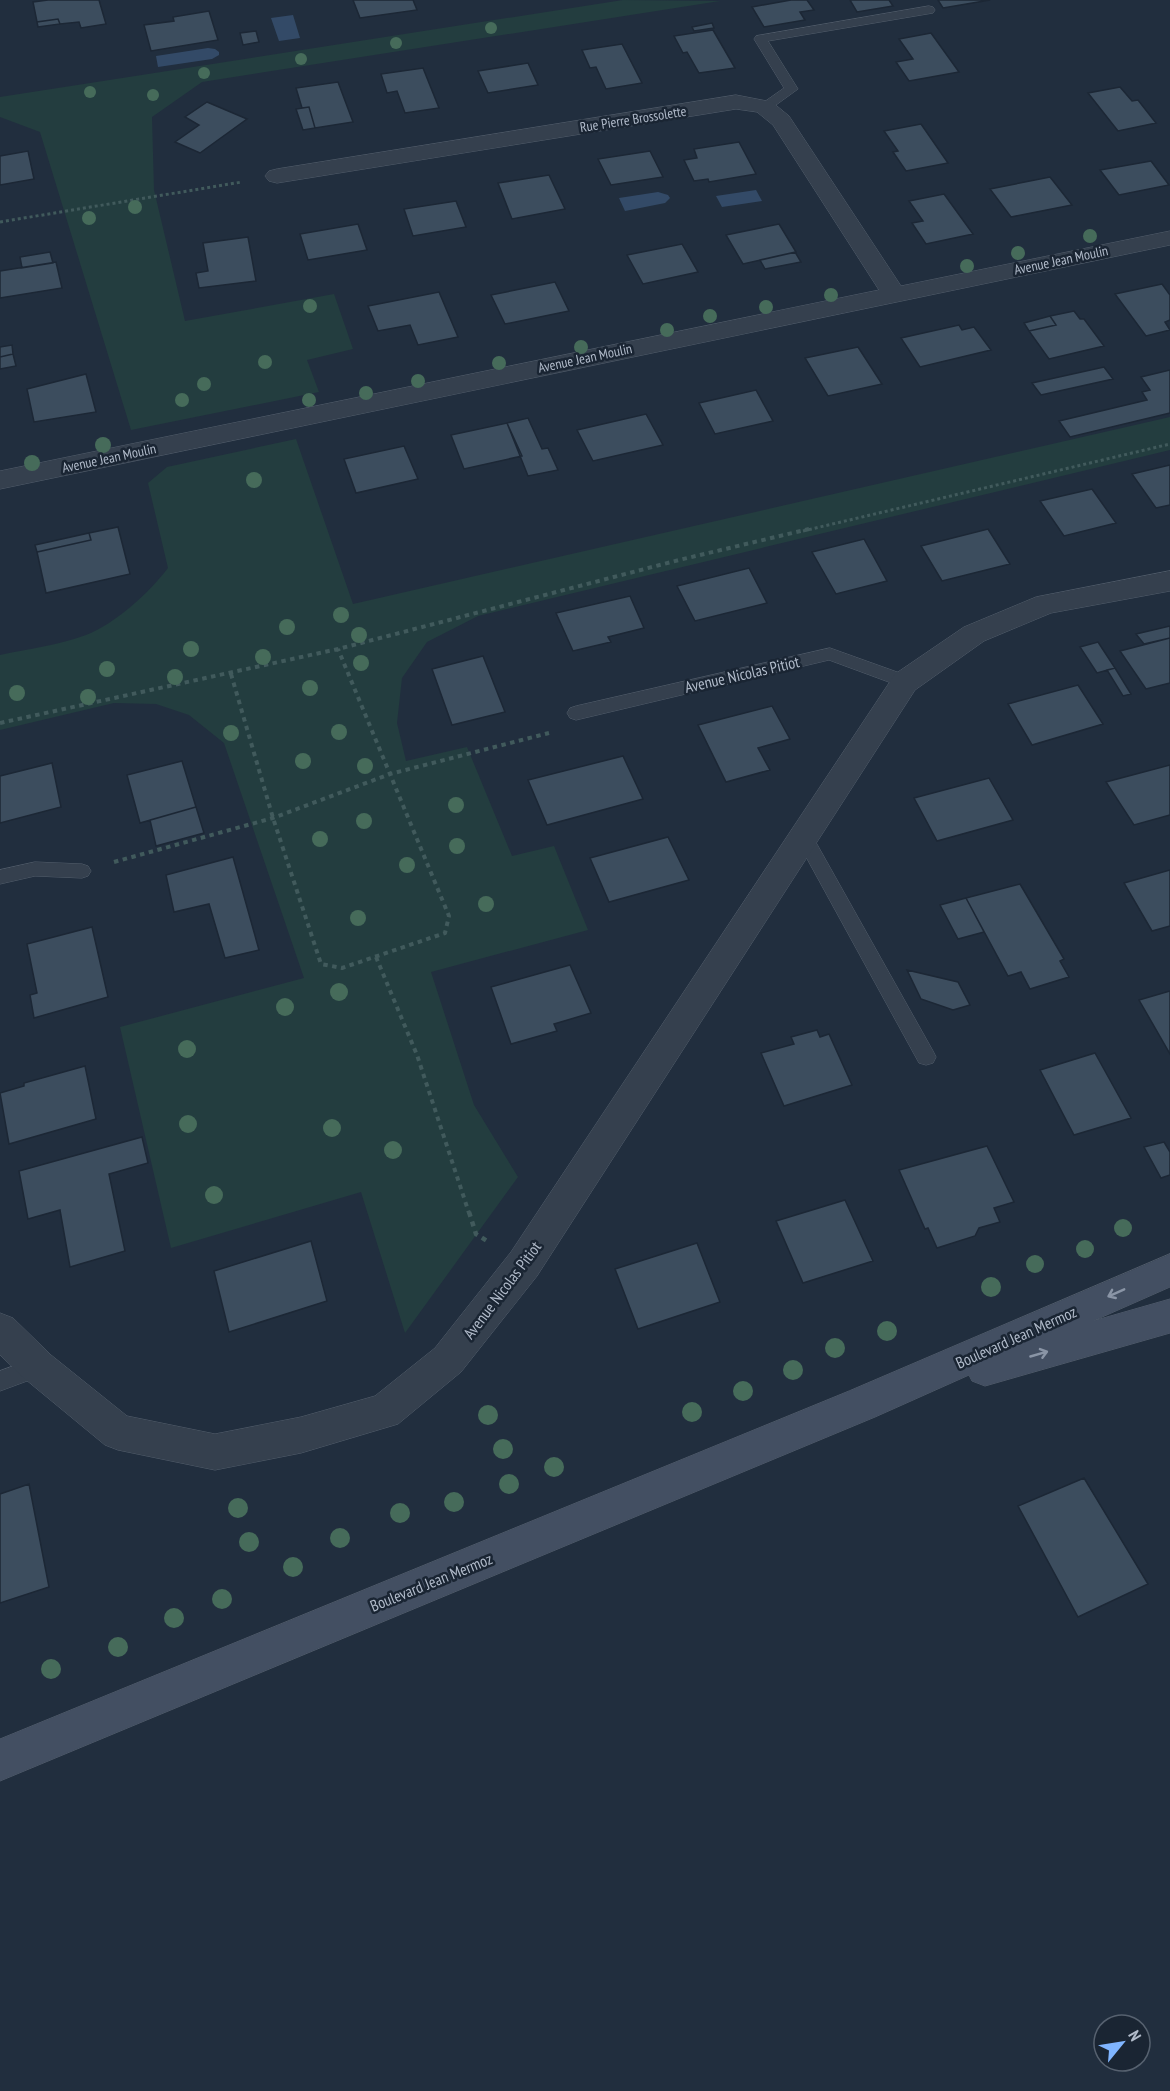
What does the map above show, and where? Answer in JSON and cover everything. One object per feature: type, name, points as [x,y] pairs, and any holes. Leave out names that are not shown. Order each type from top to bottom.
[{"type":"main road","name":"Boulevard Jean Mermoz","points":[[0,1760],[862,1404],[1170,1270]]},
{"type":"main road","name":"Boulevard Jean Mermoz","points":[[862,1404],[1170,1316]]},
{"type":"street","name":"Rue Pierre Brossolette","points":[[277,176],[736,102],[764,107]]},
{"type":"street","points":[[764,107],[781,121],[894,294]]},
{"type":"street","name":"Avenue Jean Moulin","points":[[0,480],[1170,238]]},
{"type":"street","name":"Avenue Nicolas Pitiot","points":[[0,1330],[38,1367],[118,1432],[214,1452],[301,1435],[385,1411],[448,1360],[524,1264],[905,682],[974,634],[1046,604],[1170,580]]},
{"type":"lane","points":[[764,107],[791,89],[760,39],[929,10]]},
{"type":"lane","name":"Avenue Nicolas Pitiot","points":[[576,713],[830,654],[905,682]]},
{"type":"lane","points":[[803,835],[926,1057]]},
{"type":"lane","points":[[0,877],[35,869],[82,871]]},
{"type":"lane","points":[[0,1380],[38,1367]]},
{"type":"path","points":[[0,222],[277,176]]},
{"type":"path","points":[[0,723],[338,649],[679,560],[1170,444]]},
{"type":"path","points":[[231,674],[273,818],[321,964],[342,968],[445,933],[449,916],[338,649]]},
{"type":"path","points":[[82,871],[273,818],[390,774],[550,733],[576,713]]},
{"type":"path","points":[[376,957],[417,1055],[476,1234],[524,1264]]},
{"type":"green space","points":[[623,0],[720,1],[202,82],[152,117],[154,190],[185,321],[334,294],[353,349],[307,360],[319,392],[131,430],[40,132],[0,117],[0,97]]},
{"type":"green space","points":[[1170,417],[1170,450],[478,616],[427,642],[402,678],[397,723],[406,761],[467,747],[512,856],[554,846],[588,930],[431,972],[474,1105],[518,1177],[405,1333],[361,1192],[171,1248],[120,1027],[304,978],[224,743],[189,715],[156,704],[114,703],[0,730],[0,655],[65,642],[97,630],[131,607],[168,568],[148,483],[167,467],[296,439],[353,604]]},
{"type":"water","points":[[293,15],[300,38],[279,41],[271,18]]},
{"type":"water","points":[[208,48],[215,49],[219,55],[212,59],[158,67],[156,56]]},
{"type":"water","points":[[756,190],[762,201],[722,207],[716,196]]},
{"type":"water","points":[[658,192],[670,198],[665,203],[625,211],[619,198]]},
{"type":"building","points":[[99,0],[106,24],[81,28],[79,22],[60,24],[58,19],[37,22],[33,2]]},
{"type":"building","points":[[353,0],[413,0],[417,10],[360,18]]},
{"type":"building","points":[[791,0],[807,0],[814,10],[800,12],[805,20],[764,27],[752,7]]},
{"type":"building","points":[[850,0],[889,0],[893,6],[857,12]]},
{"type":"building","points":[[938,0],[990,0],[943,8]]},
{"type":"building","points":[[209,11],[218,40],[151,51],[144,25],[174,21],[173,17]]},
{"type":"building","points":[[58,19],[60,24],[38,27],[37,22]]},
{"type":"building","points":[[712,23],[714,28],[694,31],[692,27]]},
{"type":"building","points":[[713,30],[735,68],[699,73],[687,52],[683,53],[674,36]]},
{"type":"building","points":[[256,31],[259,42],[243,45],[240,33]]},
{"type":"building","points":[[931,33],[959,72],[909,81],[896,62],[913,59],[899,39]]},
{"type":"building","points":[[622,44],[642,83],[606,89],[596,67],[590,68],[582,50]]},
{"type":"building","points":[[528,63],[538,85],[488,93],[478,71]]},
{"type":"building","points":[[423,68],[439,108],[405,113],[397,91],[387,93],[381,74]]},
{"type":"building","points":[[338,82],[353,122],[315,128],[309,107],[302,108],[296,88]]},
{"type":"building","points":[[1120,87],[1132,101],[1138,100],[1156,123],[1118,131],[1088,93]]},
{"type":"building","points":[[207,102],[247,119],[200,153],[175,142],[199,125],[185,117]]},
{"type":"building","points":[[309,107],[315,128],[303,130],[296,109]]},
{"type":"building","points":[[921,124],[948,163],[906,171],[893,152],[898,151],[884,131]]},
{"type":"building","points":[[739,142],[756,174],[709,182],[708,179],[694,181],[684,160],[697,158],[694,149]]},
{"type":"building","points":[[28,151],[34,179],[0,185],[0,156]]},
{"type":"building","points":[[650,151],[663,177],[611,185],[598,159]]},
{"type":"building","points":[[1151,161],[1169,185],[1119,195],[1100,170]]},
{"type":"building","points":[[549,175],[565,209],[512,219],[498,183]]},
{"type":"building","points":[[1050,177],[1072,205],[1011,217],[990,189]]},
{"type":"building","points":[[944,194],[973,234],[926,244],[912,223],[923,221],[909,201]]},
{"type":"building","points":[[456,201],[466,227],[413,236],[404,209]]},
{"type":"building","points":[[358,224],[367,250],[308,260],[300,234]]},
{"type":"building","points":[[779,224],[796,252],[743,264],[726,235]]},
{"type":"building","points":[[248,237],[256,281],[199,288],[196,273],[208,271],[203,243]]},
{"type":"building","points":[[682,244],[698,272],[643,284],[627,255]]},
{"type":"building","points":[[50,252],[53,263],[22,268],[20,257]]},
{"type":"building","points":[[795,252],[801,262],[765,269],[760,260]]},
{"type":"building","points":[[56,262],[62,288],[0,298],[0,271]]},
{"type":"building","points":[[555,282],[569,311],[505,324],[491,295]]},
{"type":"building","points":[[1162,284],[1170,295],[1170,320],[1165,322],[1170,330],[1146,336],[1115,294]]},
{"type":"building","points":[[439,292],[458,337],[418,345],[410,325],[378,331],[368,306]]},
{"type":"building","points":[[1074,311],[1080,319],[1084,319],[1104,346],[1049,359],[1029,331],[1056,325],[1050,316]]},
{"type":"building","points":[[1050,316],[1056,325],[1029,331],[1024,323]]},
{"type":"building","points":[[959,325],[962,330],[974,327],[991,350],[920,367],[901,338]]},
{"type":"building","points":[[12,345],[13,354],[0,357],[0,347]]},
{"type":"building","points":[[858,347],[882,384],[828,396],[805,358]]},
{"type":"building","points":[[13,354],[16,366],[0,369],[0,357]]},
{"type":"building","points":[[1104,367],[1113,379],[1041,395],[1032,383]]},
{"type":"building","points":[[1170,370],[1170,413],[1070,437],[1059,421],[1147,400],[1142,392],[1150,390],[1141,377]]},
{"type":"building","points":[[86,374],[96,412],[34,422],[27,389]]},
{"type":"building","points":[[756,390],[773,421],[715,434],[699,403]]},
{"type":"building","points":[[646,414],[663,445],[593,461],[577,430]]},
{"type":"building","points":[[528,418],[542,449],[548,448],[558,470],[528,476],[507,423]]},
{"type":"building","points":[[507,423],[522,456],[464,469],[451,435]]},
{"type":"building","points":[[404,446],[418,479],[356,493],[344,459]]},
{"type":"building","points":[[1170,465],[1170,505],[1156,508],[1132,474]]},
{"type":"building","points":[[1092,489],[1116,523],[1064,536],[1040,501]]},
{"type":"building","points":[[118,527],[130,574],[46,593],[37,552],[91,540],[89,533]]},
{"type":"building","points":[[988,529],[1010,564],[942,581],[921,546]]},
{"type":"building","points":[[89,533],[91,540],[37,552],[35,545]]},
{"type":"building","points":[[864,539],[887,581],[836,594],[812,552]]},
{"type":"building","points":[[749,568],[767,603],[695,621],[677,586]]},
{"type":"building","points":[[630,596],[644,628],[608,637],[611,642],[573,651],[556,613]]},
{"type":"building","points":[[1170,626],[1170,638],[1144,644],[1136,634]]},
{"type":"building","points":[[1170,638],[1170,683],[1146,689],[1120,651]]},
{"type":"building","points":[[1098,642],[1115,668],[1097,673],[1080,647]]},
{"type":"building","points":[[483,656],[505,712],[452,725],[432,669]]},
{"type":"building","points":[[1115,668],[1131,694],[1123,696],[1107,670]]},
{"type":"building","points":[[1078,685],[1103,724],[1032,745],[1008,704]]},
{"type":"building","points":[[772,706],[790,739],[758,748],[770,770],[726,782],[698,725]]},
{"type":"building","points":[[623,756],[643,799],[547,825],[528,780]]},
{"type":"building","points":[[182,761],[196,807],[140,823],[127,775]]},
{"type":"building","points":[[52,763],[61,807],[0,823],[0,776]]},
{"type":"building","points":[[1170,765],[1170,815],[1134,825],[1106,782]]},
{"type":"building","points":[[989,778],[1013,820],[937,841],[914,798]]},
{"type":"building","points":[[196,807],[204,833],[156,846],[150,820]]},
{"type":"building","points":[[668,837],[689,880],[609,902],[590,858]]},
{"type":"building","points":[[233,857],[259,950],[225,958],[209,904],[174,912],[166,875]]},
{"type":"building","points":[[1170,870],[1170,926],[1152,931],[1124,883]]},
{"type":"building","points":[[1020,884],[1064,959],[1060,961],[1069,977],[1030,989],[1021,972],[1008,976],[966,898]]},
{"type":"building","points":[[966,898],[984,932],[958,939],[940,905]]},
{"type":"building","points":[[92,927],[108,997],[34,1018],[30,995],[37,993],[27,944]]},
{"type":"building","points":[[570,965],[591,1013],[554,1024],[557,1031],[511,1044],[491,987]]},
{"type":"building","points":[[907,970],[958,982],[970,1005],[953,1010],[921,999]]},
{"type":"building","points":[[1170,991],[1170,1054],[1139,1000]]},
{"type":"building","points":[[817,1030],[820,1037],[829,1034],[852,1085],[784,1106],[761,1053],[794,1044],[791,1037]]},
{"type":"building","points":[[1095,1053],[1131,1118],[1074,1135],[1040,1070]]},
{"type":"building","points":[[85,1066],[96,1119],[9,1144],[0,1093],[24,1086],[24,1083]]},
{"type":"building","points":[[142,1137],[148,1163],[109,1174],[125,1251],[70,1267],[60,1210],[28,1219],[19,1171]]},
{"type":"building","points":[[1164,1142],[1170,1152],[1170,1175],[1161,1178],[1144,1147]]},
{"type":"building","points":[[987,1146],[1014,1202],[994,1208],[1000,1222],[979,1228],[975,1236],[937,1248],[928,1228],[925,1229],[899,1170]]},
{"type":"building","points":[[845,1200],[873,1261],[803,1283],[776,1221]]},
{"type":"building","points":[[311,1241],[327,1301],[229,1332],[214,1271]]},
{"type":"building","points":[[697,1243],[720,1302],[638,1329],[615,1269]]},
{"type":"building","points":[[1084,1478],[1148,1584],[1078,1617],[1018,1506]]},
{"type":"building","points":[[29,1484],[49,1587],[0,1603],[0,1494]]}]
